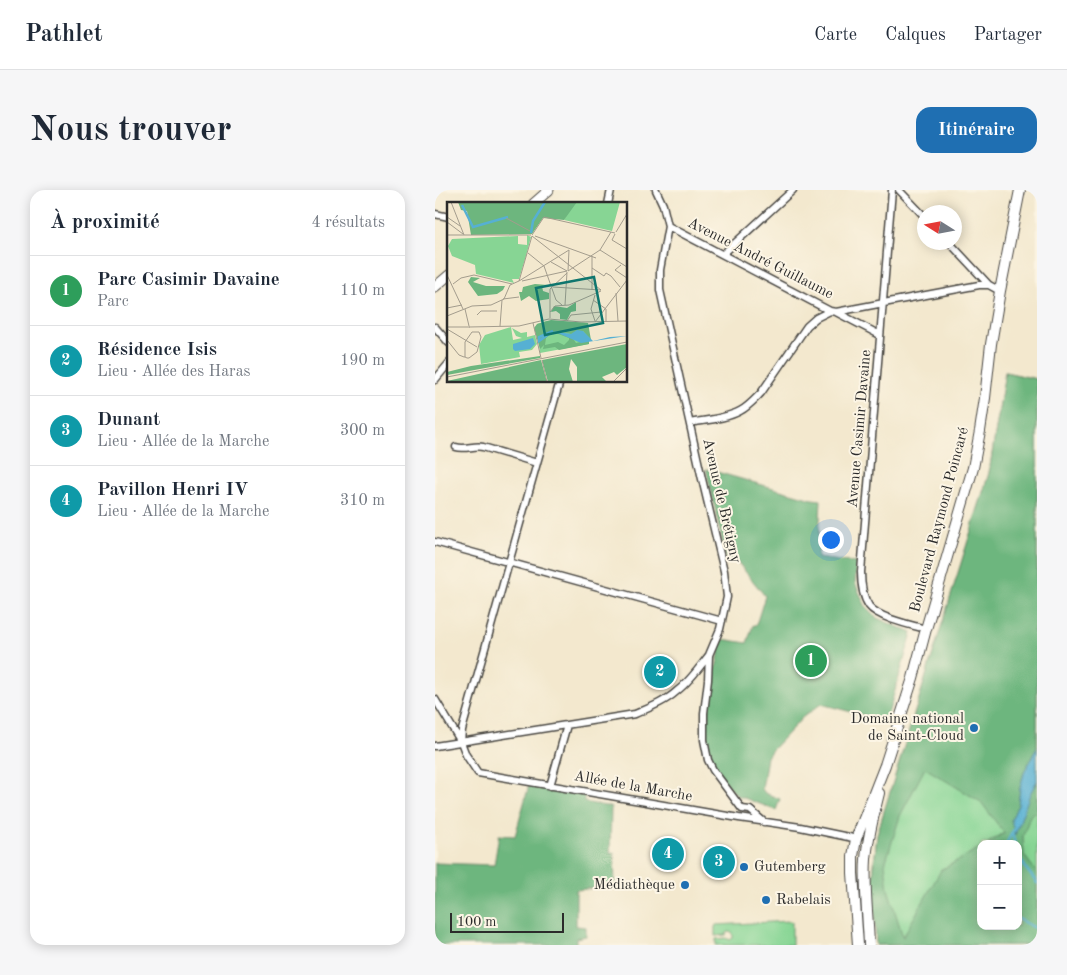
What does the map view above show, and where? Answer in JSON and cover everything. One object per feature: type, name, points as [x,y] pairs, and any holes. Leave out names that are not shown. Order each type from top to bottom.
[{"type":"main road","name":"Boulevard Raymond Poincaré","points":[[858,945],[853,872],[856,838],[885,765],[913,678],[973,468],[985,398],[991,344],[1020,190]]},
{"type":"main road","name":"Boulevard Raymond Poincaré","points":[[869,945],[865,887],[866,857],[885,765]]},
{"type":"street","points":[[535,202],[549,190]]},
{"type":"street","name":"Avenue de Brétigny","points":[[657,190],[668,226],[660,270],[660,290],[724,571],[727,596],[722,621],[709,655],[703,740],[708,760],[713,770],[742,809],[750,810],[764,822]]},
{"type":"street","points":[[723,254],[793,190]]},
{"type":"street","name":"Avenue Casimir Davaine","points":[[892,190],[861,572],[862,590],[869,606],[882,616],[926,629]]},
{"type":"street","points":[[899,190],[917,209]]},
{"type":"street","name":"Avenue André Guillaume","points":[[668,226],[833,311],[979,285],[989,285]]},
{"type":"street","points":[[956,250],[989,285],[1000,291]]},
{"type":"street","points":[[435,287],[447,277]]},
{"type":"street","points":[[690,423],[725,416],[739,411],[754,400],[761,393],[807,326],[816,318],[833,311],[881,335]]},
{"type":"street","points":[[435,327],[447,341]]},
{"type":"street","points":[[435,380],[447,366]]},
{"type":"street","points":[[461,742],[462,730],[559,382]]},
{"type":"street","points":[[456,447],[462,449],[477,446],[483,447],[537,463]]},
{"type":"street","points":[[435,542],[722,621]]},
{"type":"street","points":[[435,746],[635,714],[665,700],[677,692],[693,676],[709,655]]},
{"type":"street","name":"Allée de la Marche","points":[[435,699],[478,773],[869,840]]},
{"type":"street","points":[[550,786],[567,725]]},
{"type":"street","points":[[739,818],[742,809]]},
{"type":"green space","name":"Domaine national de Saint-Cloud","points":[[1005,372],[1037,379],[1037,945],[876,945],[873,877],[877,834],[989,473]]},
{"type":"green space","name":"Domaine national de Saint-Cloud","points":[[1005,372],[1037,379],[1037,619],[1033,632],[1037,633],[1037,747],[1024,773],[1018,805],[1011,820],[1015,835],[1030,793],[1037,781],[1037,809],[1030,816],[1023,836],[1024,855],[1037,873],[1037,945],[876,945],[873,877],[877,834],[989,473]],"holes":[[[925,768],[981,802],[1004,833],[993,840],[1022,840],[1022,930],[977,930],[977,849],[941,870],[903,937],[888,889],[885,864],[900,816]]]},
{"type":"green space","points":[[706,469],[821,500],[818,558],[857,563],[855,583],[866,607],[877,618],[912,633],[886,721],[821,704],[803,717],[771,751],[767,757],[762,789],[765,793],[780,799],[776,810],[736,795],[715,769],[708,754],[705,733],[722,639],[747,643],[753,625],[756,625],[765,596],[736,560],[727,561]]},
{"type":"green space","points":[[529,785],[584,795],[584,802],[611,807],[610,853],[614,853],[615,886],[576,890],[576,926],[586,927],[586,936],[576,938],[576,945],[435,945],[435,863],[494,865],[499,835],[515,836]]},
{"type":"green space","points":[[792,922],[792,945],[716,945],[716,939],[726,938],[730,940],[733,936],[729,932],[726,935],[715,936],[716,925]]},
{"type":"water","points":[[1037,747],[1037,781],[1030,794],[1015,835],[1011,820],[1018,805],[1024,773]]},
{"type":"waterway","points":[[1008,840],[1014,829]]},
{"type":"waterway","points":[[1012,833],[1014,840]]},
{"type":"waterway","points":[[1022,862],[1037,883]]},
{"type":"waterway","points":[[1022,921],[1037,929]]},
{"type":"place","name":"Parc Casimir Davaine","points":[[811,661]]},
{"type":"place","name":"Résidence Isis","points":[[660,672]]},
{"type":"place","name":"Domaine national de Saint-Cloud","points":[[974,728]]},
{"type":"place","name":"Pavillon Henri IV","points":[[668,854]]},
{"type":"place","name":"Dunant","points":[[719,862]]},
{"type":"place","name":"Gutemberg","points":[[744,867]]},
{"type":"place","name":"Médiathèque","points":[[685,885]]},
{"type":"place","name":"Rabelais","points":[[766,900]]}]
